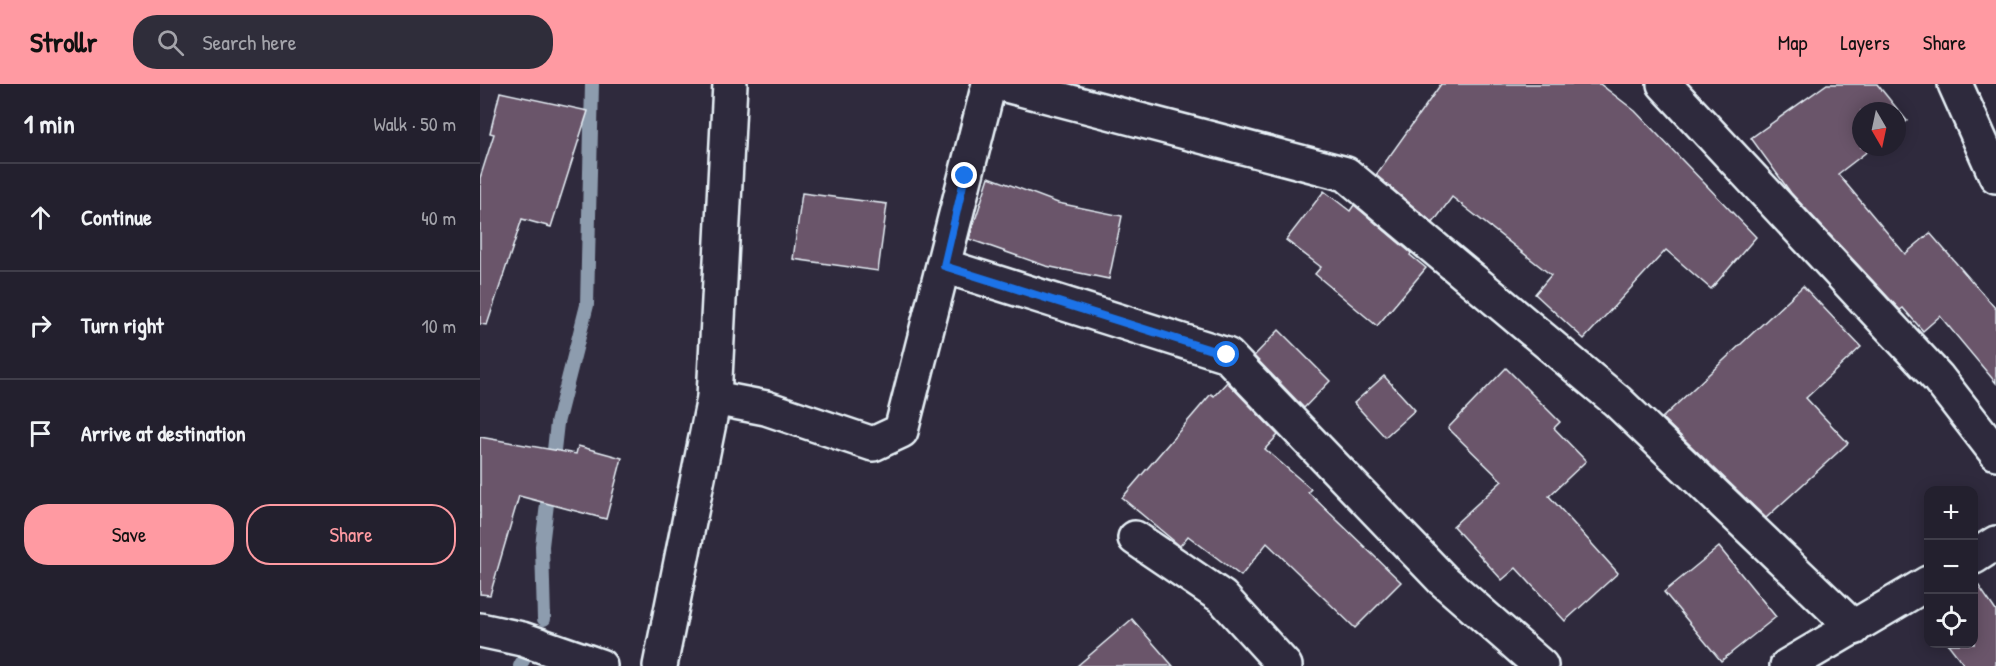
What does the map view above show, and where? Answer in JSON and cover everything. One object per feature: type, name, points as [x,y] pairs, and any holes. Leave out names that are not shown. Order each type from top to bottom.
[{"type":"street","points":[[660,666],[714,398],[730,84]]},
{"type":"street","points":[[714,398],[766,408],[873,444],[901,431],[989,84]]},
{"type":"street","points":[[1002,84],[1346,174],[1617,401],[1854,628]]},
{"type":"street","points":[[1664,84],[1938,378],[1996,453]]},
{"type":"street","points":[[1955,84],[1996,177]]},
{"type":"street","points":[[944,266],[1227,355],[1443,580],[1541,666]]},
{"type":"street","points":[[1135,538],[1222,597],[1285,666]]},
{"type":"street","points":[[1978,554],[1996,543]]},
{"type":"street","points":[[1787,666],[1924,586]]},
{"type":"street","points":[[480,630],[522,639],[600,666]]},
{"type":"building","points":[[1441,84],[1600,84],[1635,111],[1756,237],[1711,289],[1666,250],[1584,339],[1535,294],[1551,275],[1452,197],[1433,223],[1376,175]]},
{"type":"building","points":[[1827,84],[1877,84],[1892,102],[1852,102],[1852,156],[1861,156],[1838,174],[1905,254],[1930,233],[1996,309],[1996,383],[1940,316],[1923,331],[1903,308],[1900,310],[1791,193],[1751,138]]},
{"type":"building","points":[[500,92],[588,111],[551,227],[522,219],[487,325],[480,324],[480,178],[494,134],[490,133]]},
{"type":"building","points":[[989,177],[1058,203],[1122,216],[1109,279],[1046,266],[969,239]]},
{"type":"building","points":[[1324,191],[1350,211],[1354,205],[1426,268],[1377,326],[1315,274],[1321,267],[1286,240]]},
{"type":"building","points":[[802,193],[887,204],[878,271],[793,259]]},
{"type":"building","points":[[1803,286],[1861,347],[1806,398],[1848,443],[1766,518],[1662,418]]},
{"type":"building","points":[[1279,330],[1330,381],[1304,408],[1254,356]]},
{"type":"building","points":[[1506,368],[1560,422],[1554,428],[1586,461],[1549,496],[1618,573],[1565,621],[1516,568],[1502,580],[1453,526],[1502,481],[1448,428]]},
{"type":"building","points":[[1384,376],[1415,410],[1385,437],[1354,403]]},
{"type":"building","points":[[1227,382],[1278,435],[1265,449],[1311,489],[1308,492],[1401,582],[1355,628],[1267,543],[1241,576],[1188,536],[1180,546],[1122,498],[1211,394],[1214,396]]},
{"type":"building","points":[[480,437],[576,454],[578,446],[622,458],[606,519],[519,496],[490,595],[480,594]]},
{"type":"building","points":[[1719,547],[1776,617],[1721,661],[1664,592]]},
{"type":"building","points":[[1978,585],[1996,611],[1996,666],[1965,666],[1951,648],[1978,648]]},
{"type":"building","points":[[1132,619],[1173,666],[1077,666]]},
{"type":"waterway","points":[[552,468],[557,423],[587,305],[592,84]]},
{"type":"waterway","points":[[544,619],[542,546],[549,487]]},
{"type":"waterway","points":[[520,666],[526,655]]},
{"type":"route","points":[[965,176],[944,266],[1227,355]]}]
